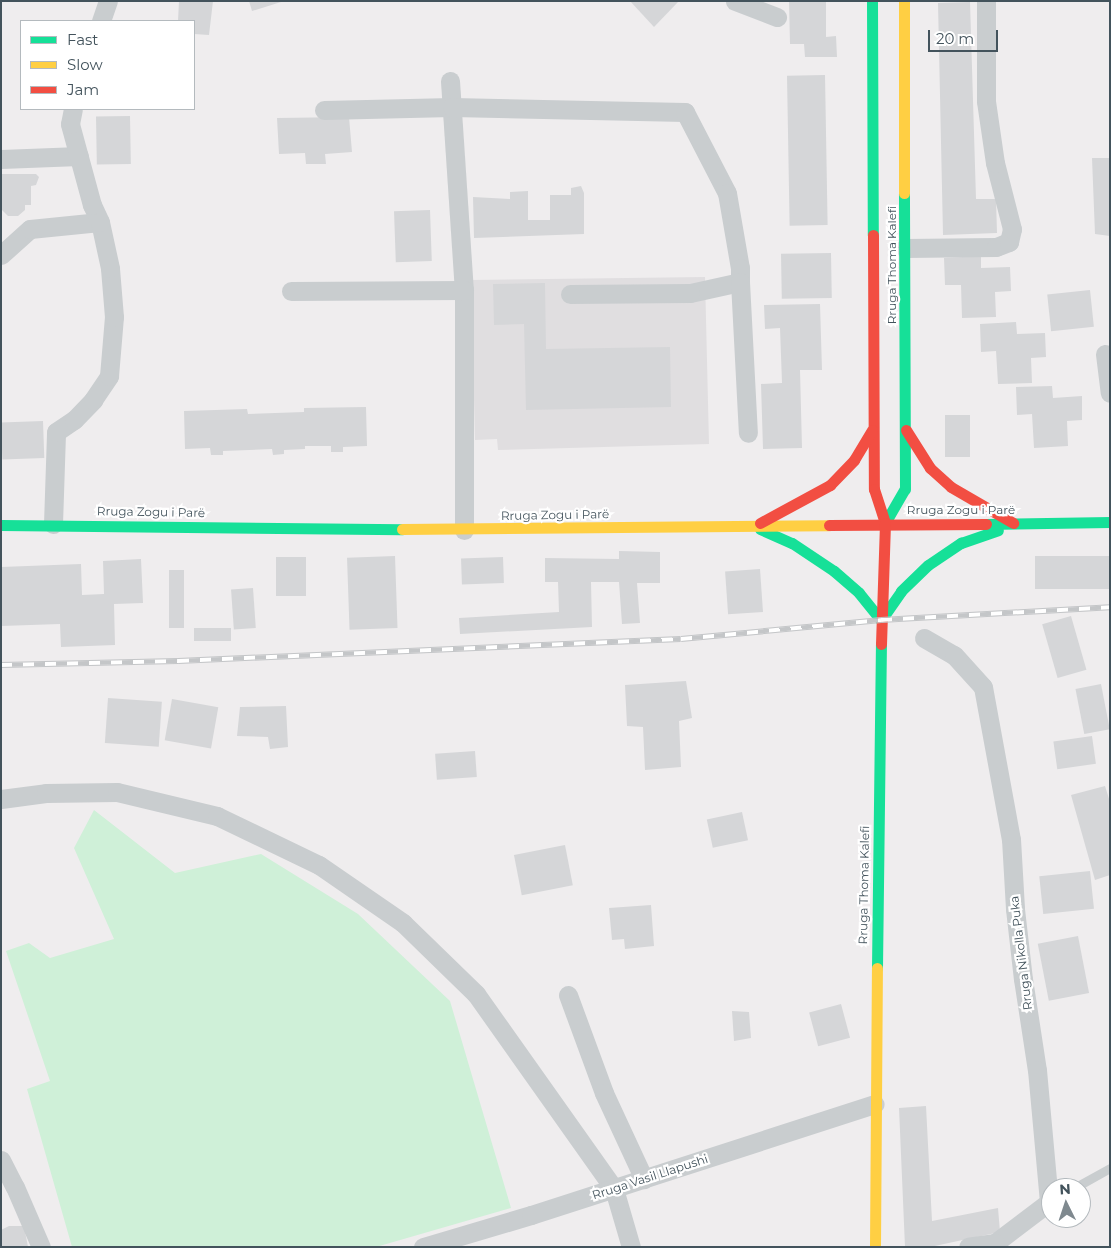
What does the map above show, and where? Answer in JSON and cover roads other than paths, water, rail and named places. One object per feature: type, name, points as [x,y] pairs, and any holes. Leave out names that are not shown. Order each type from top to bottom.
[{"type":"main road","name":"Rruga Thoma Kalefi","points":[[872,1],[872,430],[874,489],[885,523],[881,620],[875,1247]]},
{"type":"main road","name":"Rruga Thoma Kalefi","points":[[885,523],[905,489],[904,1]]},
{"type":"main road","points":[[754,526],[830,485],[854,460],[872,430]]},
{"type":"main road","points":[[906,430],[930,468],[951,487],[1014,524]]},
{"type":"main road","name":"Rruga Zogu i Parë","points":[[1,525],[53,524],[464,530],[885,523],[1014,524],[1110,522]]},
{"type":"main road","points":[[754,526],[792,543],[834,571],[859,593],[881,620],[901,591],[928,565],[961,543],[1014,524]]},
{"type":"street","points":[[101,20],[108,1]]},
{"type":"street","points":[[735,1],[777,16]]},
{"type":"street","points":[[905,248],[996,246],[1009,242],[1012,229],[995,163],[986,101],[986,1]]},
{"type":"street","points":[[450,81],[464,290],[464,530]]},
{"type":"street","points":[[324,110],[452,108],[685,112],[727,193],[740,268],[748,433]]},
{"type":"street","points":[[53,524],[56,432],[74,420],[93,400],[108,376],[114,317],[110,268],[100,222],[92,205],[70,124],[73,110]]},
{"type":"street","points":[[1,159],[79,156]]},
{"type":"street","points":[[1,255],[30,229],[100,222]]},
{"type":"street","points":[[570,294],[690,293],[740,282]]},
{"type":"street","points":[[291,291],[464,290]]},
{"type":"street","points":[[1105,354],[1110,393]]},
{"type":"street","name":"Rruga Nikolla Puka","points":[[924,638],[954,655],[983,687],[1011,839],[1016,917],[1037,1070],[1048,1178]]},
{"type":"street","points":[[1,798],[46,793],[117,792],[217,816],[319,865],[402,923],[476,994],[614,1189],[631,1247]]},
{"type":"street","points":[[568,995],[604,1093],[644,1179]]},
{"type":"street","name":"Rruga Vasil Llapushi","points":[[423,1247],[614,1189],[875,1104]]},
{"type":"street","points":[[1,1160],[16,1186],[41,1247]]},
{"type":"street","name":"Rruga Nikolla Puka","points":[[968,1247],[995,1243],[1041,1209]]},
{"type":"lane","points":[[1091,1179],[1110,1168]]},
{"type":"railway","points":[[1,665],[178,661],[681,639],[881,620],[1110,607]]}]
